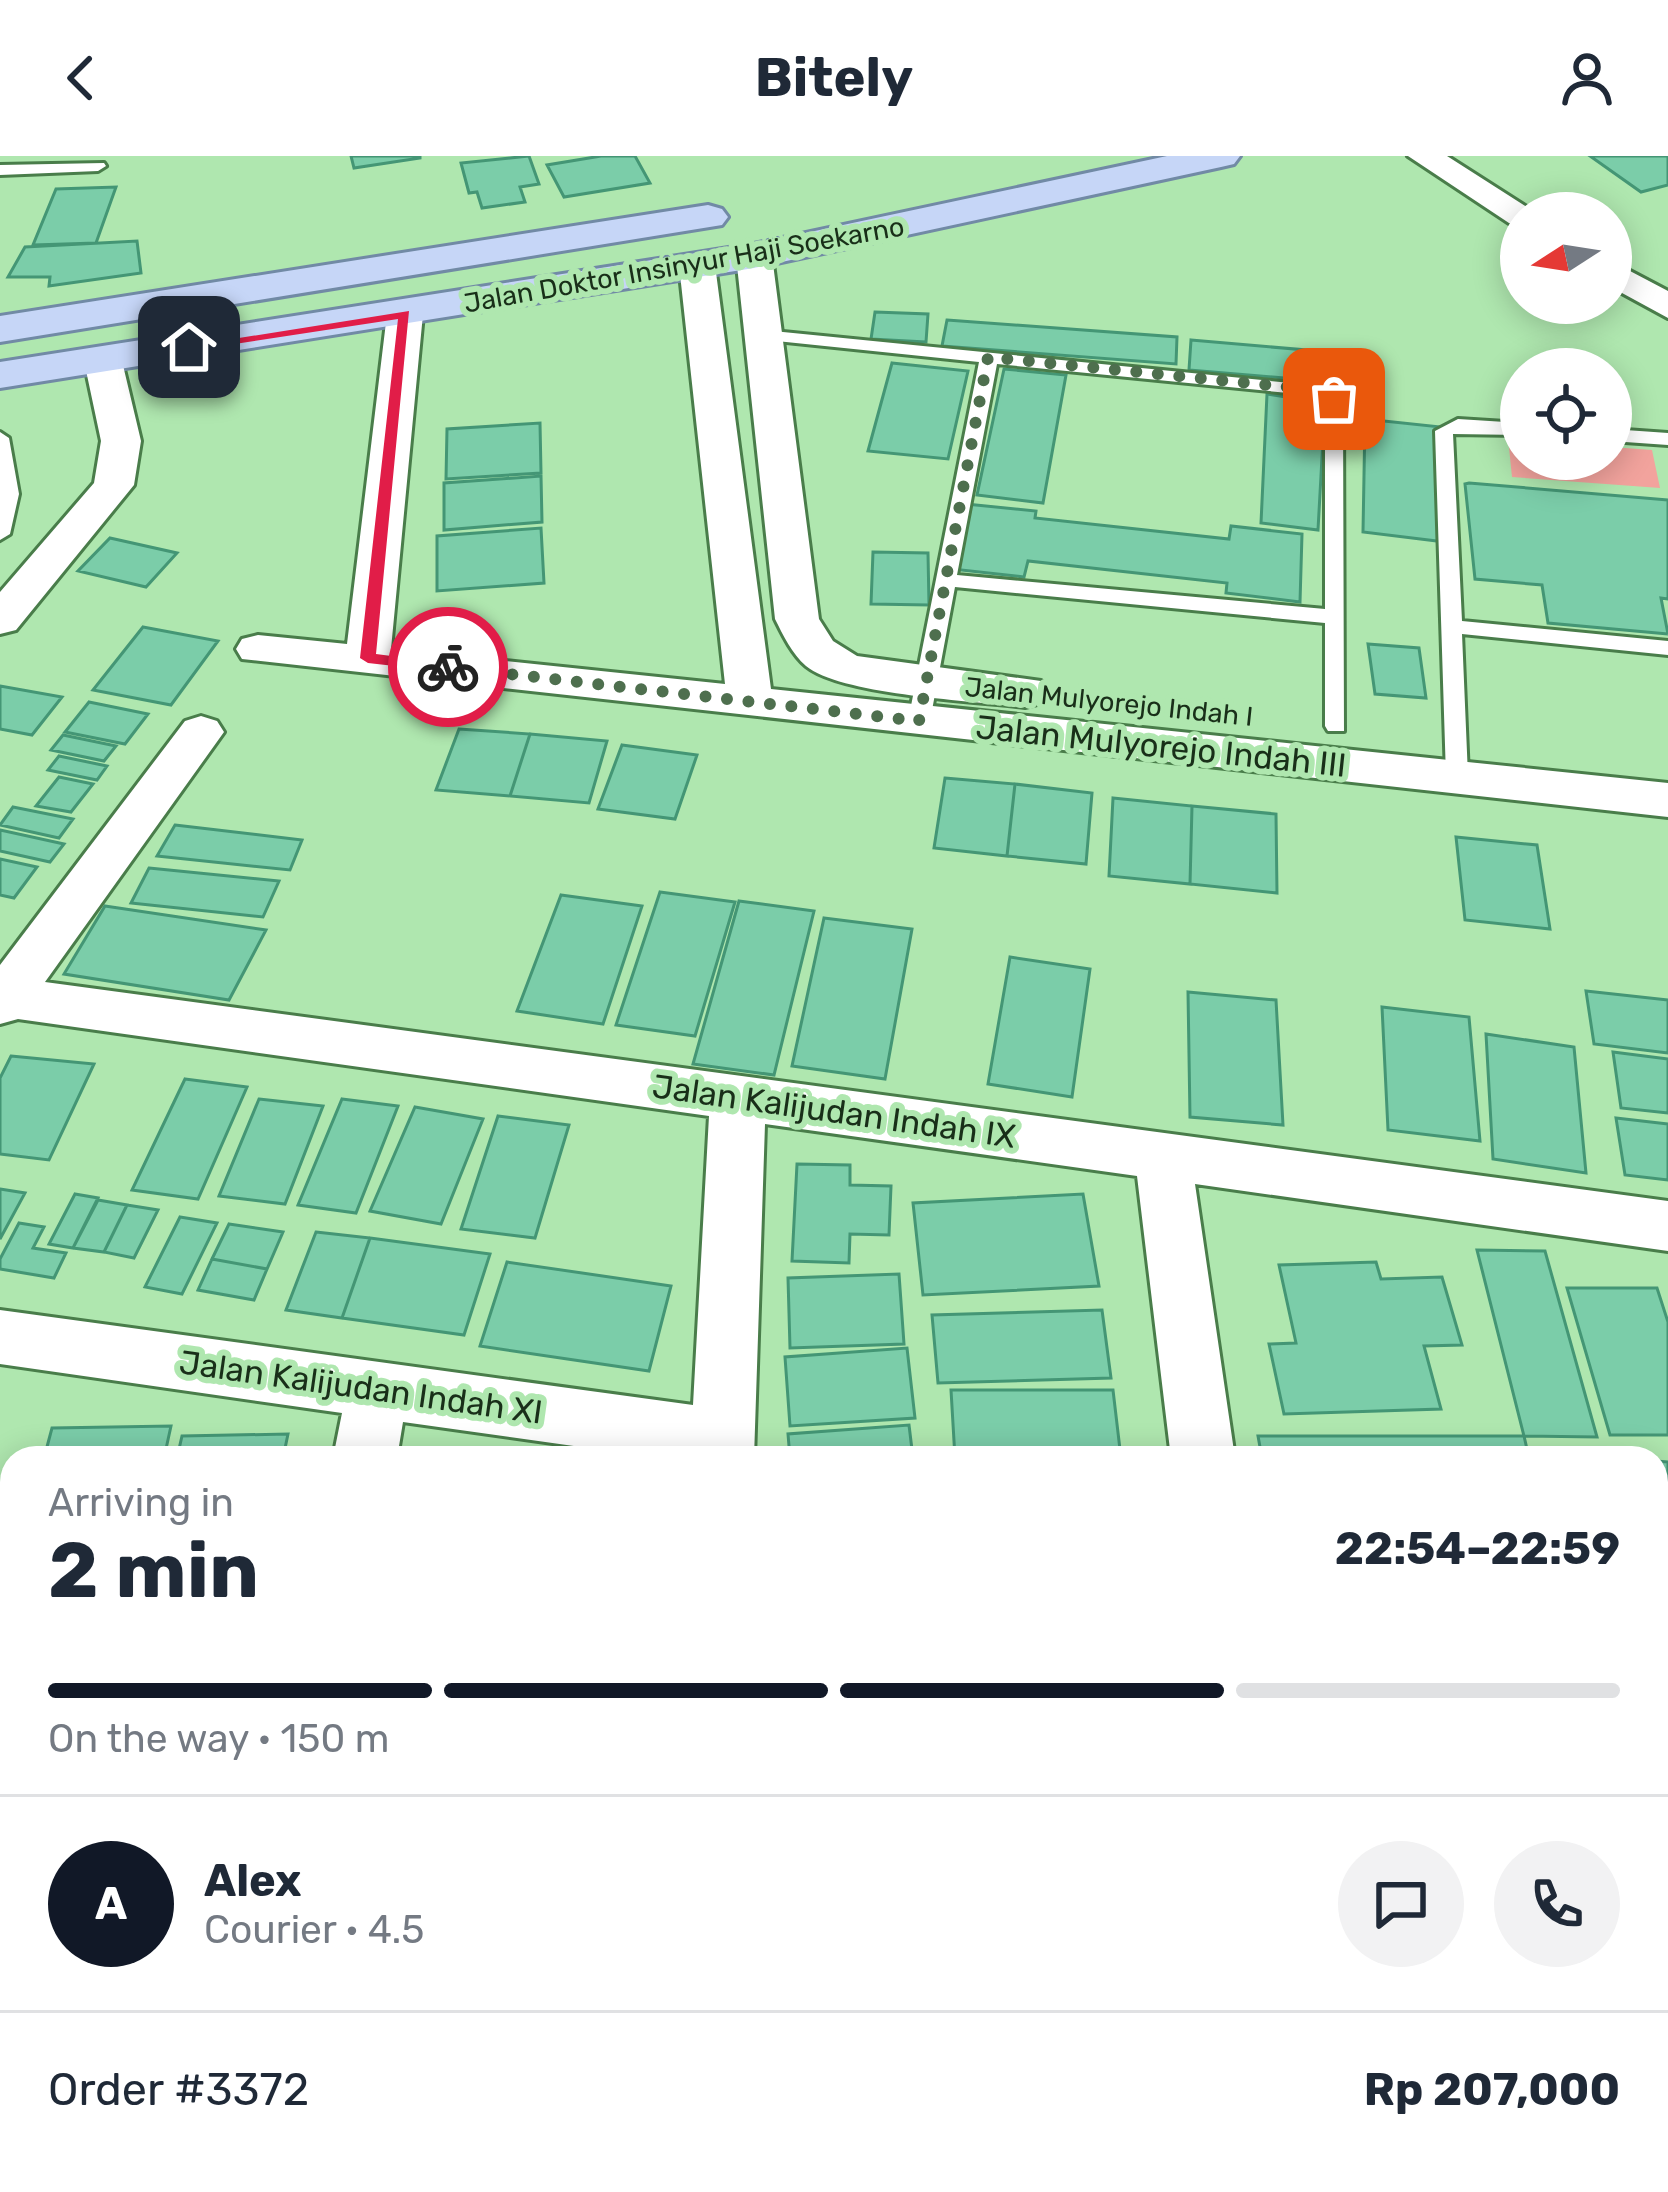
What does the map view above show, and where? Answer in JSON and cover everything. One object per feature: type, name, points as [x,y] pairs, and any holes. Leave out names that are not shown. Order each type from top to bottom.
[{"type":"main road","name":"Jalan Doktor Insinyur Haji Soekarno","points":[[0,375],[402,334],[700,284],[1222,156]]},
{"type":"main road","name":"Jalan Doktor Insinyur Haji Soekarno","points":[[0,329],[739,212]]},
{"type":"street","points":[[1424,156],[1500,203]]},
{"type":"street","name":"Jalan Mulyorejo Indah I","points":[[755,273],[797,619],[811,650],[824,661],[922,701],[1336,726],[1458,758],[1668,760]]},
{"type":"street","points":[[700,284],[750,702]]},
{"type":"street","points":[[1632,285],[1668,307]]},
{"type":"street","points":[[368,658],[402,334]]},
{"type":"street","points":[[0,620],[114,485],[121,442],[103,361]]},
{"type":"street","points":[[731,543],[788,542]]},
{"type":"street","name":"Jalan Mulyorejo Indah III","points":[[258,650],[368,658],[750,702],[922,701],[1458,758],[1668,800]]},
{"type":"street","points":[[2,999],[201,732]]},
{"type":"street","name":"Jalan Kalijudan Indah IX","points":[[2,999],[1668,1226]]},
{"type":"street","points":[[722,1446],[739,1098]]},
{"type":"street","points":[[1162,1157],[1200,1446]]},
{"type":"street","name":"Jalan Kalijudan Indah XI","points":[[1,1341],[378,1390],[710,1446]]},
{"type":"street","points":[[367,1446],[378,1390]]},
{"type":"lane","points":[[0,170],[98,166]]},
{"type":"lane","points":[[763,335],[1318,390],[1330,395],[1334,403],[1336,726]]},
{"type":"lane","points":[[922,701],[988,357]]},
{"type":"lane","points":[[1458,758],[1445,428],[1500,428]]},
{"type":"lane","points":[[1632,436],[1668,439]]},
{"type":"lane","points":[[0,439],[5,494],[0,533]]},
{"type":"lane","points":[[945,580],[1336,617]]},
{"type":"lane","points":[[1454,627],[1668,648]]},
{"type":"shaded area","points":[[1632,449],[1652,450],[1660,488],[1552,480],[1632,480]]},
{"type":"building","points":[[351,156],[420,156],[420,158],[354,168]]},
{"type":"building","points":[[529,156],[539,184],[520,187],[525,202],[482,208],[477,192],[469,193],[461,163]]},
{"type":"building","points":[[635,156],[650,183],[564,197],[547,165]]},
{"type":"building","points":[[1590,156],[1668,156],[1668,185],[1641,192]]},
{"type":"building","points":[[116,187],[96,243],[33,245],[56,189]]},
{"type":"building","points":[[137,241],[141,273],[49,286],[50,277],[8,277],[25,247]]},
{"type":"building","points":[[875,312],[928,314],[926,342],[871,339]]},
{"type":"building","points":[[947,320],[1177,337],[1176,364],[942,346]]},
{"type":"building","points":[[1191,340],[1306,350],[1307,380],[1189,370]]},
{"type":"building","points":[[892,363],[968,371],[948,459],[868,451]]},
{"type":"building","points":[[1004,369],[1066,375],[1043,503],[977,495]]},
{"type":"building","points":[[1267,394],[1325,403],[1318,530],[1261,523]]},
{"type":"building","points":[[1365,419],[1441,427],[1445,542],[1363,532]]},
{"type":"building","points":[[540,423],[541,473],[446,479],[447,429]]},
{"type":"building","points":[[541,476],[542,522],[444,530],[444,483]]},
{"type":"building","points":[[1465,484],[1668,500],[1668,599],[1661,598],[1668,634],[1548,623],[1542,585],[1475,579]]},
{"type":"building","points":[[966,504],[1036,511],[1035,518],[1229,539],[1231,526],[1302,534],[1300,602],[1226,593],[1227,583],[1028,561],[1024,577],[952,569]]},
{"type":"building","points":[[541,528],[544,583],[437,591],[437,536]]},
{"type":"building","points":[[110,538],[177,553],[146,587],[78,571]]},
{"type":"building","points":[[873,552],[928,553],[929,605],[871,604]]},
{"type":"building","points":[[143,627],[218,641],[171,705],[93,690]]},
{"type":"building","points":[[1368,644],[1419,648],[1426,698],[1375,694]]},
{"type":"building","points":[[0,686],[62,697],[32,735],[0,729]]},
{"type":"building","points":[[89,702],[148,714],[125,744],[65,732]]},
{"type":"building","points":[[459,729],[530,734],[510,796],[436,790]]},
{"type":"building","points":[[530,734],[607,741],[589,803],[510,796]]},
{"type":"building","points":[[63,735],[116,746],[104,761],[51,750]]},
{"type":"building","points":[[622,745],[697,755],[675,819],[598,809]]},
{"type":"building","points":[[59,756],[107,766],[97,780],[48,770]]},
{"type":"building","points":[[59,777],[93,784],[71,812],[36,806]]},
{"type":"building","points":[[945,778],[1015,784],[1007,856],[934,848]]},
{"type":"building","points":[[1015,784],[1092,793],[1086,864],[1007,856]]},
{"type":"building","points":[[1113,798],[1192,806],[1190,884],[1109,876]]},
{"type":"building","points":[[1192,806],[1276,814],[1277,893],[1190,884]]},
{"type":"building","points":[[13,807],[73,819],[59,838],[0,825]]},
{"type":"building","points":[[175,825],[302,840],[290,870],[157,856]]},
{"type":"building","points":[[0,830],[64,844],[50,862],[0,851]]},
{"type":"building","points":[[1456,837],[1537,845],[1550,929],[1465,920]]},
{"type":"building","points":[[0,859],[37,867],[14,898],[0,895]]},
{"type":"building","points":[[149,868],[279,881],[263,917],[131,903]]},
{"type":"building","points":[[660,892],[735,902],[695,1036],[616,1025]]},
{"type":"building","points":[[561,895],[642,906],[603,1024],[517,1011]]},
{"type":"building","points":[[739,901],[814,911],[774,1075],[693,1064]]},
{"type":"building","points":[[105,906],[266,930],[229,1000],[64,974]]},
{"type":"building","points":[[824,918],[912,929],[885,1079],[792,1066]]},
{"type":"building","points":[[1010,957],[1090,969],[1072,1097],[988,1084]]},
{"type":"building","points":[[1586,991],[1668,1000],[1668,1053],[1594,1044]]},
{"type":"building","points":[[1188,992],[1276,1000],[1283,1125],[1190,1117]]},
{"type":"building","points":[[1382,1007],[1469,1017],[1480,1141],[1388,1130]]},
{"type":"building","points":[[1486,1034],[1574,1047],[1586,1173],[1493,1159]]},
{"type":"building","points":[[1613,1052],[1668,1059],[1668,1113],[1621,1108]]},
{"type":"building","points":[[11,1056],[94,1064],[49,1160],[0,1154],[0,1078]]},
{"type":"building","points":[[185,1079],[247,1087],[198,1199],[132,1190]]},
{"type":"building","points":[[259,1099],[323,1106],[285,1204],[219,1196]]},
{"type":"building","points":[[342,1099],[398,1106],[356,1213],[298,1205]]},
{"type":"building","points":[[415,1107],[483,1119],[441,1224],[370,1211]]},
{"type":"building","points":[[498,1116],[569,1125],[535,1238],[461,1229]]},
{"type":"building","points":[[1616,1118],[1668,1124],[1668,1180],[1625,1175]]},
{"type":"building","points":[[797,1164],[850,1165],[850,1185],[891,1186],[889,1235],[850,1234],[849,1263],[792,1261]]},
{"type":"building","points":[[0,1189],[25,1193],[0,1239]]},
{"type":"building","points":[[75,1194],[98,1198],[73,1248],[49,1244]]},
{"type":"building","points":[[1083,1194],[1099,1286],[923,1295],[913,1203]]},
{"type":"building","points":[[98,1200],[127,1205],[104,1252],[73,1248]]},
{"type":"building","points":[[127,1205],[158,1210],[134,1258],[104,1252]]},
{"type":"building","points":[[180,1217],[217,1223],[182,1294],[145,1287]]},
{"type":"building","points":[[19,1223],[44,1227],[33,1248],[66,1253],[54,1278],[0,1269],[0,1259]]},
{"type":"building","points":[[229,1224],[283,1232],[267,1269],[212,1259]]},
{"type":"building","points":[[316,1232],[370,1238],[342,1318],[286,1310]]},
{"type":"building","points":[[370,1238],[490,1254],[464,1335],[342,1318]]},
{"type":"building","points":[[1477,1250],[1545,1251],[1597,1437],[1524,1436]]},
{"type":"building","points":[[212,1259],[267,1269],[254,1300],[198,1290]]},
{"type":"building","points":[[507,1262],[671,1286],[649,1371],[480,1346]]},
{"type":"building","points":[[1376,1262],[1381,1279],[1442,1277],[1462,1345],[1424,1346],[1441,1409],[1284,1414],[1269,1344],[1296,1343],[1279,1265]]},
{"type":"building","points":[[899,1274],[904,1344],[790,1348],[788,1278]]},
{"type":"building","points":[[1567,1288],[1657,1288],[1668,1322],[1668,1435],[1610,1435]]},
{"type":"building","points":[[1102,1310],[1111,1378],[938,1383],[932,1315]]},
{"type":"building","points":[[907,1348],[915,1418],[790,1426],[785,1357]]},
{"type":"building","points":[[951,1390],[1113,1390],[1120,1446],[954,1446]]},
{"type":"building","points":[[909,1425],[912,1446],[789,1446],[788,1434]]},
{"type":"building","points":[[171,1426],[167,1446],[47,1446],[52,1428]]},
{"type":"building","points":[[288,1434],[286,1446],[180,1446],[182,1436]]},
{"type":"building","points":[[1258,1436],[1524,1436],[1526,1446],[1260,1446]]},
{"type":"way so far","points":[[448,667],[919,721],[988,357],[1318,390],[1334,399]]},
{"type":"route","points":[[189,347],[405,314],[368,658],[448,667]]}]
